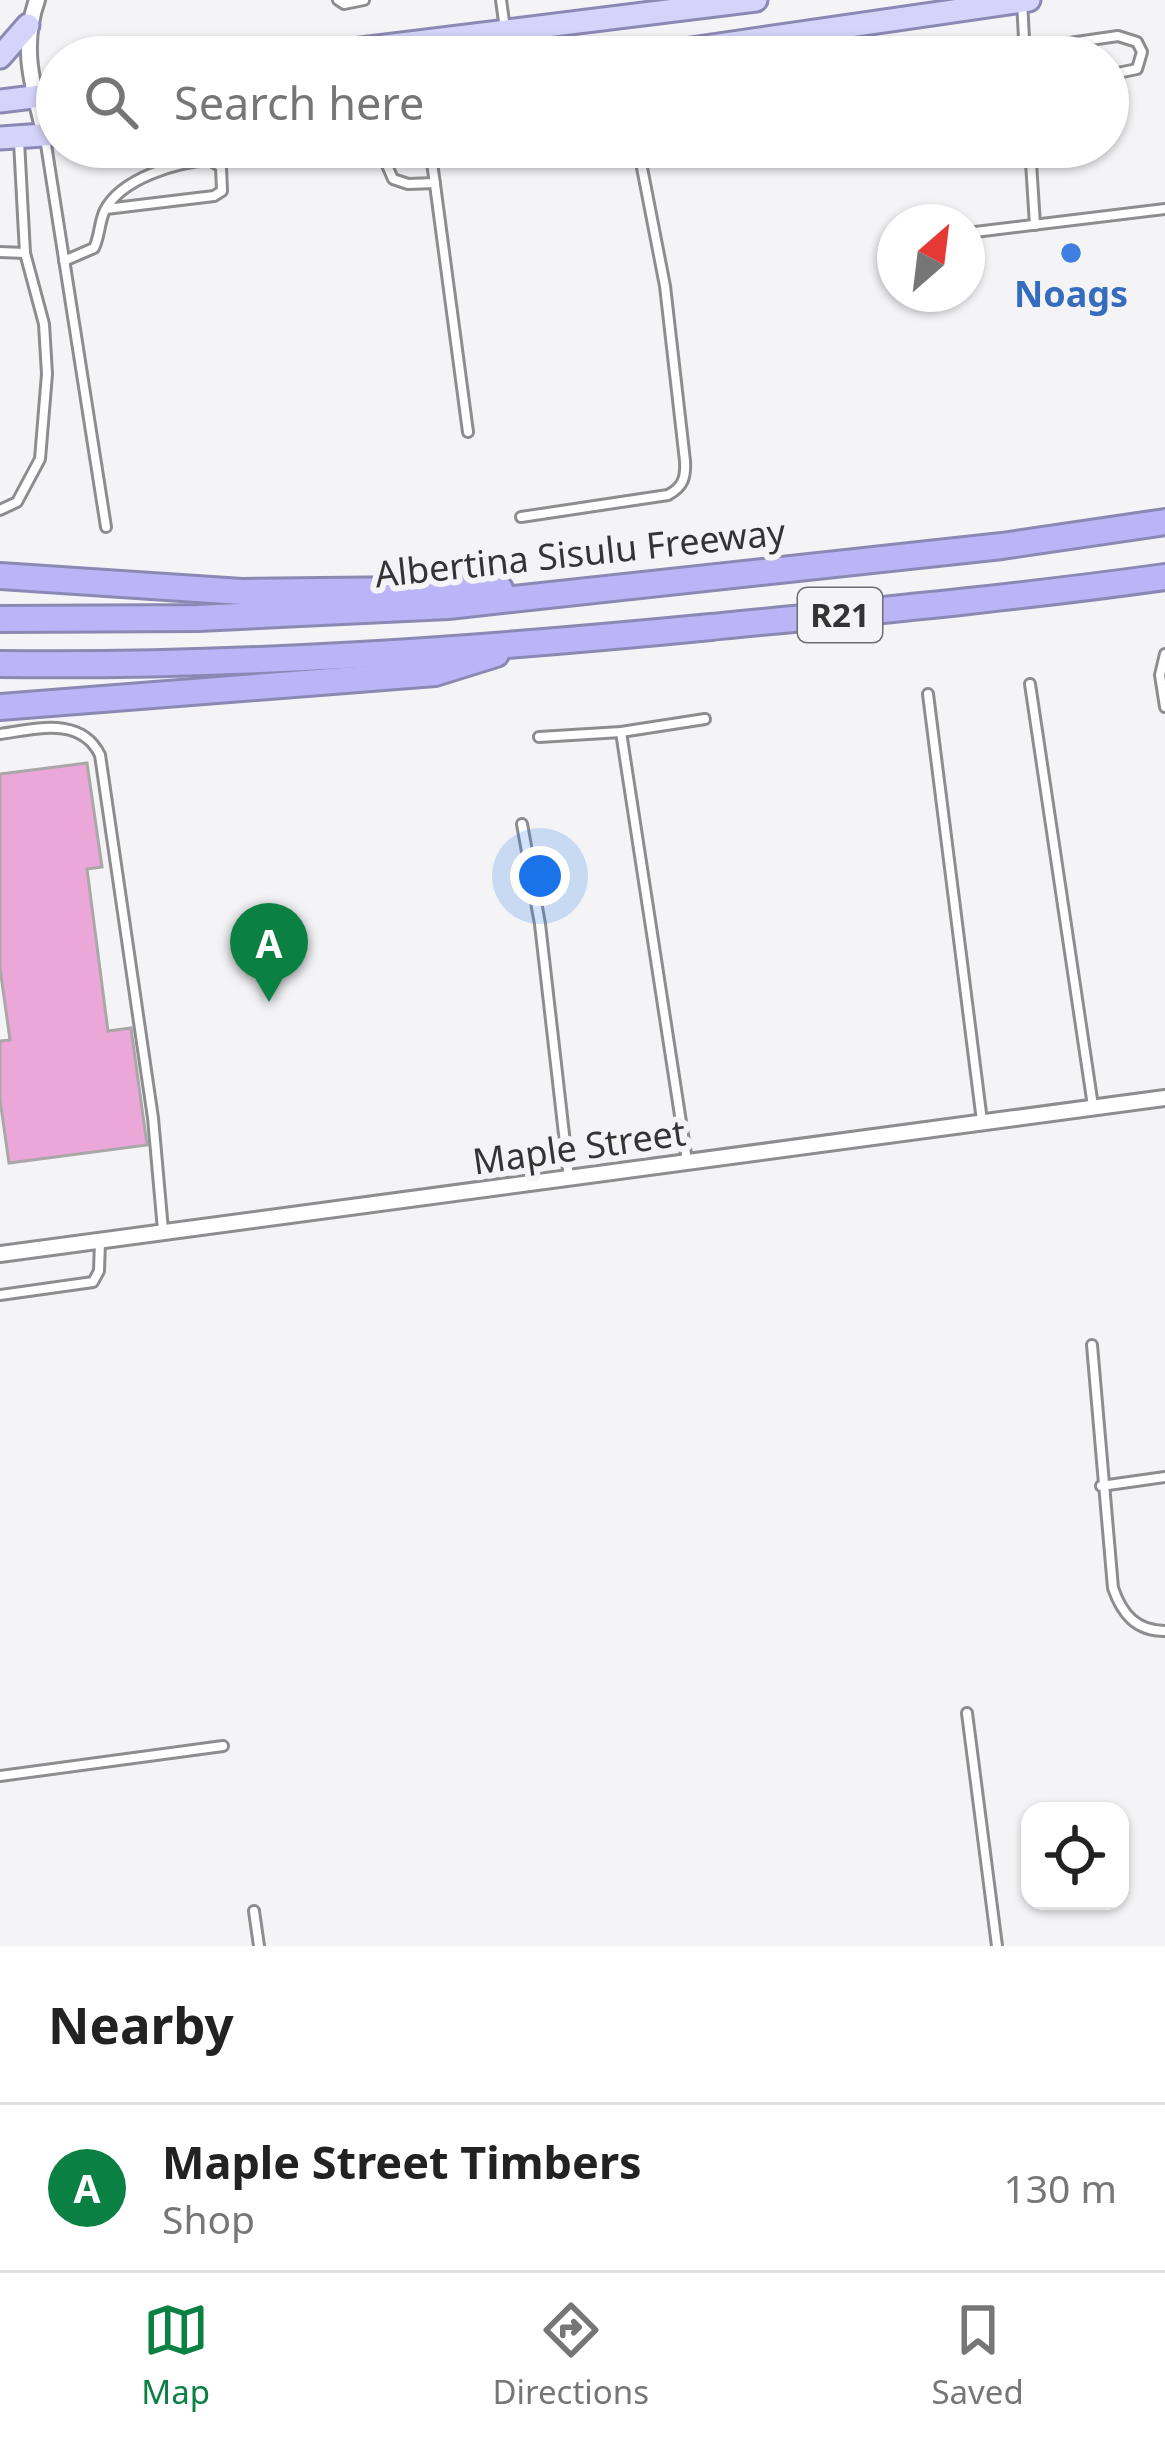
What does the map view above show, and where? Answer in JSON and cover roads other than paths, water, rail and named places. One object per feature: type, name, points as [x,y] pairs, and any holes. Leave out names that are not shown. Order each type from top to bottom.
[{"type":"highway","name":"Albertina Sisulu Freeway","points":[[0,619],[448,606],[1003,546],[1165,522]]},
{"type":"highway","points":[[0,576],[242,592],[457,586],[538,596]]},
{"type":"highway","name":"R21","points":[[0,664],[227,663],[514,646],[1006,598],[1165,577]]},
{"type":"highway","points":[[0,707],[435,673],[514,646]]},
{"type":"main road","points":[[459,36],[756,0]]},
{"type":"main road","points":[[779,36],[1024,0]]},
{"type":"main road","points":[[0,57],[28,25]]},
{"type":"main road","points":[[0,101],[36,97]]},
{"type":"street","points":[[36,75],[26,54],[28,25],[37,0]]},
{"type":"street","name":"Maple Street","points":[[0,1254],[1165,1098]]},
{"type":"lane","points":[[338,0],[344,4],[364,0]]},
{"type":"lane","points":[[501,0],[505,30]]},
{"type":"lane","points":[[1024,0],[1025,36]]},
{"type":"lane","points":[[1129,39],[1137,42],[1142,52],[1137,69],[1129,71]]},
{"type":"lane","points":[[0,510],[17,502],[40,459],[47,350],[25,253],[9,138]]},
{"type":"lane","points":[[54,168],[64,261],[106,527]]},
{"type":"lane","points":[[64,261],[94,248],[106,208],[121,192],[172,168]]},
{"type":"lane","points":[[106,208],[214,196],[223,185],[220,168]]},
{"type":"lane","points":[[388,168],[392,179],[435,183]]},
{"type":"lane","points":[[433,168],[468,432]]},
{"type":"lane","points":[[521,517],[668,495],[683,481],[685,461],[665,286],[642,168]]},
{"type":"lane","points":[[1031,168],[1034,225]]},
{"type":"lane","points":[[985,231],[1165,209]]},
{"type":"lane","points":[[0,252],[25,253]]},
{"type":"lane","points":[[1165,654],[1160,675],[1165,707]]},
{"type":"lane","points":[[1030,684],[1093,1108]]},
{"type":"lane","points":[[928,694],[982,1123]]},
{"type":"lane","points":[[539,737],[621,732],[705,719]]},
{"type":"lane","points":[[0,734],[74,730],[91,738],[100,755],[164,1232]]},
{"type":"lane","points":[[621,732],[688,1162]]},
{"type":"lane","points":[[522,824],[546,968],[569,1178]]},
{"type":"lane","points":[[0,1295],[93,1282],[99,1271],[100,1241]]},
{"type":"lane","points":[[1092,1345],[1101,1486],[1118,1603],[1138,1626],[1165,1631]]},
{"type":"lane","points":[[1101,1486],[1165,1477]]},
{"type":"lane","points":[[967,1713],[997,1946]]},
{"type":"lane","points":[[0,1776],[223,1746]]},
{"type":"lane","points":[[254,1911],[259,1946]]},
{"type":"place","name":"Noags","points":[[1071,253]]},
{"type":"place","name":"Maple Street Timbers","points":[[269,1002]]}]
